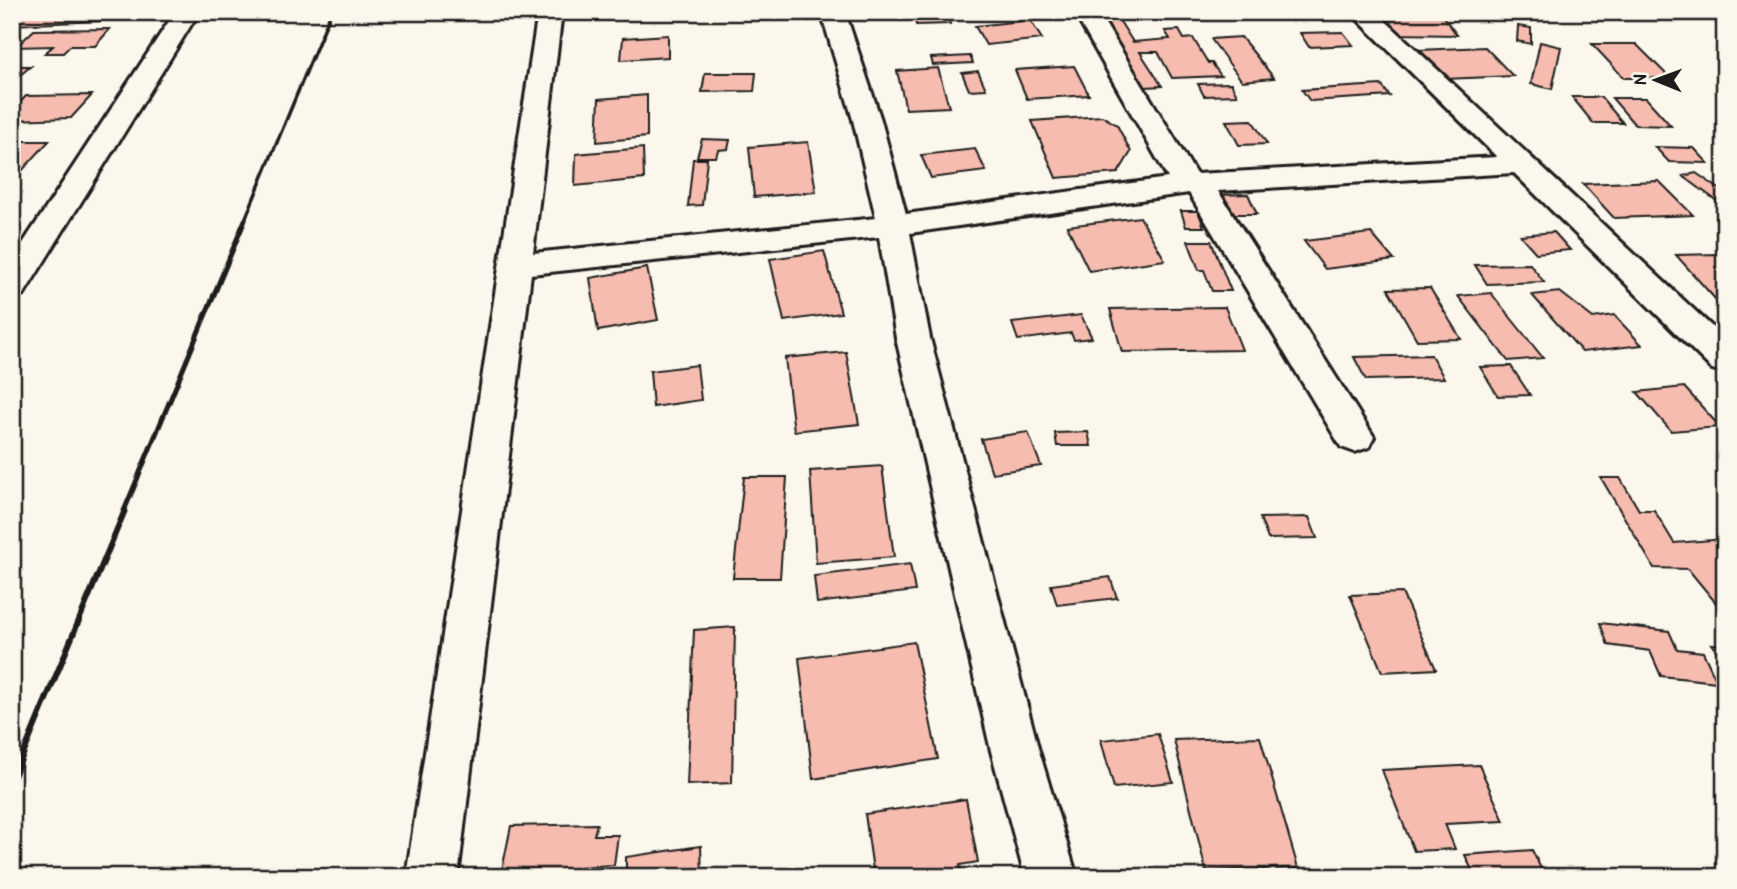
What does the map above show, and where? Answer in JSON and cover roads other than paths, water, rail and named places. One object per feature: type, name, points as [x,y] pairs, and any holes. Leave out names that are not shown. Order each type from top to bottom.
[{"type":"street","points":[[12,286],[187,12]]},
{"type":"street","points":[[432,877],[550,12]]},
{"type":"street","points":[[834,12],[867,121],[893,226],[913,338],[1015,751],[1051,877]]},
{"type":"street","points":[[1086,12],[1355,437]]},
{"type":"street","points":[[1362,12],[1725,360]]},
{"type":"street","points":[[1720,12],[1725,15]]},
{"type":"street","points":[[516,265],[893,226],[1193,184],[1521,164]]},
{"type":"railway","points":[[244,222],[331,12]]},
{"type":"railway","points":[[124,511],[245,220]]},
{"type":"railway","points":[[12,781],[125,510]]}]
